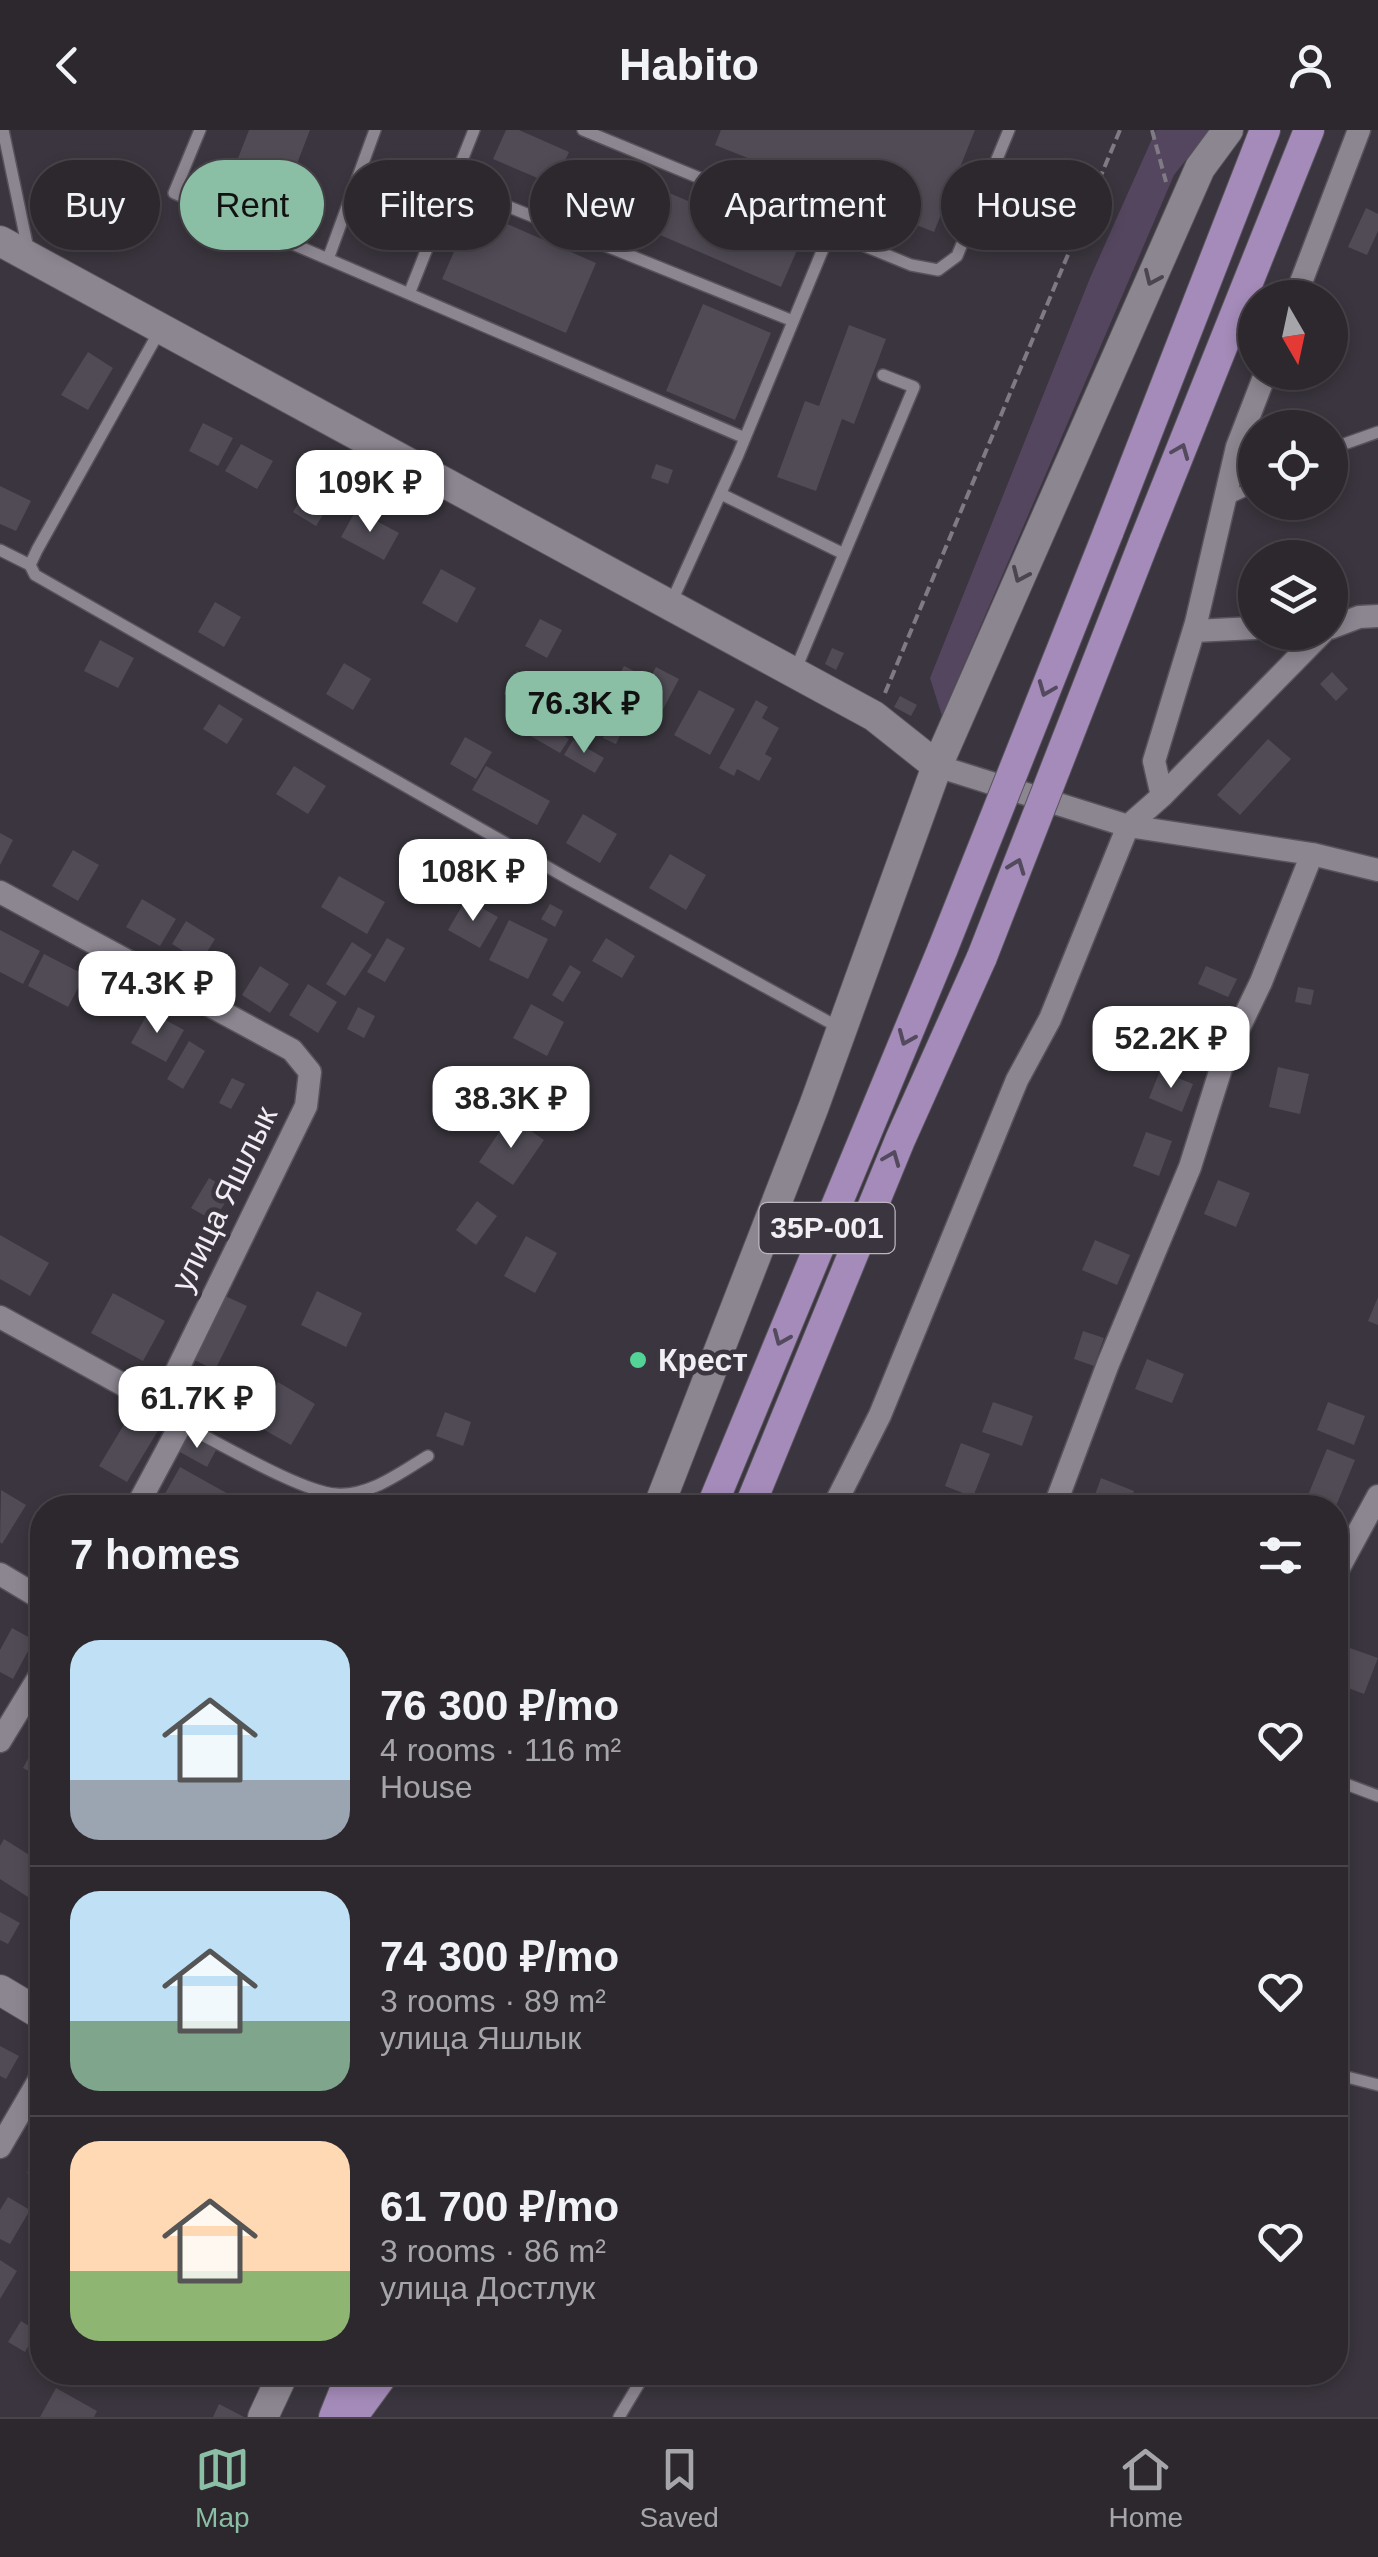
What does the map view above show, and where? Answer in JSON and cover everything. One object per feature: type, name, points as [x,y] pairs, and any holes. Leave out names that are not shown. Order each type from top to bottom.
[{"type":"main road","points":[[663,1495],[842,1029],[937,766],[1200,168],[1228,130]]},
{"type":"main road","name":"35Р-001","points":[[716,1495],[943,948],[1265,130]]},
{"type":"main road","name":"35Р-001","points":[[754,1495],[900,1140],[982,957],[1309,130]]},
{"type":"main road","points":[[0,241],[794,671],[874,716],[937,766]]},
{"type":"main road","points":[[0,1990],[30,2008]]},
{"type":"main road","points":[[264,2417],[278,2385]]},
{"type":"main road","points":[[334,2417],[347,2385]]},
{"type":"main road","points":[[352,2417],[375,2385]]},
{"type":"street","points":[[1302,280],[1359,130]]},
{"type":"street","points":[[1162,796],[1154,761],[1194,631],[1237,447],[1259,390]]},
{"type":"street","points":[[1348,623],[1378,616]]},
{"type":"street","points":[[1194,631],[1238,629]]},
{"type":"street","points":[[840,1495],[880,1415],[1017,1080],[1050,1019],[1128,826],[1308,650]]},
{"type":"street","points":[[937,766],[1128,826],[1312,854],[1378,870]]},
{"type":"street","points":[[1059,1495],[1108,1364],[1190,1168],[1224,1059],[1261,982],[1312,854]]},
{"type":"street","name":"улица Яшлык","points":[[0,892],[292,1050],[310,1072],[306,1106],[160,1405]]},
{"type":"street","points":[[0,1318],[160,1405],[181,1424],[143,1495]]},
{"type":"street","points":[[1348,1552],[1378,1496]]},
{"type":"street","points":[[0,1574],[30,1592]]},
{"type":"street","points":[[0,1742],[30,1692]]},
{"type":"street","points":[[0,2147],[30,2096]]},
{"type":"lane","points":[[3,130],[30,258]]},
{"type":"lane","points":[[200,130],[174,192],[745,438]]},
{"type":"lane","points":[[328,258],[375,130]]},
{"type":"lane","points":[[462,160],[474,130]]},
{"type":"lane","points":[[582,130],[690,174]]},
{"type":"lane","points":[[874,250],[911,265],[938,270],[957,256],[1009,130]]},
{"type":"lane","points":[[510,207],[793,321]]},
{"type":"lane","points":[[409,294],[426,250]]},
{"type":"lane","points":[[671,603],[823,250]]},
{"type":"lane","points":[[30,565],[160,330]]},
{"type":"lane","points":[[794,671],[914,387],[883,376]]},
{"type":"lane","points":[[1348,443],[1378,432]]},
{"type":"lane","points":[[720,494],[844,554]]},
{"type":"lane","points":[[1225,500],[1238,494]]},
{"type":"lane","points":[[0,550],[30,565],[35,575],[50,584],[572,882],[842,1029]]},
{"type":"lane","points":[[181,1424],[305,1485],[336,1494],[386,1482],[428,1456]]},
{"type":"lane","points":[[1348,1785],[1378,1796]]},
{"type":"lane","points":[[1348,2078],[1378,2086]]},
{"type":"lane","points":[[619,2417],[638,2385]]},
{"type":"path","points":[[874,716],[922,610],[1120,130]]},
{"type":"path","points":[[1152,130],[1177,220]]},
{"type":"shaded area","points":[[1156,130],[1210,130],[1174,175],[942,716],[930,678],[1090,278],[1102,250],[1112,250],[1112,229]]},
{"type":"building","points":[[249,130],[310,130],[298,160],[237,160]]},
{"type":"building","points":[[506,130],[519,130],[569,152],[565,160],[530,160],[530,175],[510,166],[510,160],[493,159]]},
{"type":"building","points":[[721,130],[975,130],[963,160],[941,160],[941,215],[934,232],[921,227],[921,160],[753,160],[715,145]]},
{"type":"building","points":[[670,193],[690,202],[690,248],[670,239]]},
{"type":"building","points":[[1366,208],[1378,214],[1378,231],[1367,255],[1348,247]]},
{"type":"building","points":[[510,225],[530,234],[530,250],[566,250],[596,263],[566,333],[442,279],[455,250],[510,250]]},
{"type":"building","points":[[695,250],[797,250],[781,287]]},
{"type":"building","points":[[703,304],[771,333],[735,420],[666,391]]},
{"type":"building","points":[[849,325],[886,339],[854,424],[842,419],[816,491],[777,477],[805,401],[819,406]]},
{"type":"building","points":[[88,352],[113,368],[88,410],[61,395]]},
{"type":"building","points":[[203,423],[233,438],[218,466],[189,451]]},
{"type":"building","points":[[241,444],[273,461],[257,489],[225,471]]},
{"type":"building","points":[[656,464],[673,470],[668,484],[651,478]]},
{"type":"building","points":[[310,485],[333,499],[316,526],[293,512]]},
{"type":"building","points":[[0,486],[31,501],[16,531],[0,524]]},
{"type":"building","points":[[356,510],[399,533],[384,560],[341,537]]},
{"type":"building","points":[[441,569],[476,588],[457,623],[422,603]]},
{"type":"building","points":[[215,602],[241,617],[224,647],[198,632]]},
{"type":"building","points":[[540,619],[562,630],[547,658],[525,646]]},
{"type":"building","points":[[100,640],[134,658],[118,688],[84,671]]},
{"type":"building","points":[[832,648],[844,653],[836,670],[825,664]]},
{"type":"building","points":[[344,663],[371,679],[353,710],[326,694]]},
{"type":"building","points":[[624,666],[644,676],[630,704],[609,694]]},
{"type":"building","points":[[656,667],[679,679],[660,715],[637,703]]},
{"type":"building","points":[[517,671],[537,682],[524,706],[504,694]]},
{"type":"building","points":[[1332,672],[1348,689],[1336,701],[1320,684]]},
{"type":"building","points":[[699,690],[735,709],[710,755],[674,735]]},
{"type":"building","points":[[900,696],[917,705],[911,716],[894,707]]},
{"type":"building","points":[[756,700],[768,707],[762,718],[779,728],[765,754],[772,758],[759,781],[737,769],[734,776],[719,768]]},
{"type":"building","points":[[219,704],[243,719],[227,744],[203,729]]},
{"type":"building","points":[[618,706],[631,712],[616,744],[603,738]]},
{"type":"building","points":[[523,713],[569,739],[560,753],[515,727]]},
{"type":"building","points":[[465,737],[492,752],[476,779],[450,764]]},
{"type":"building","points":[[1268,739],[1291,759],[1240,815],[1217,795]]},
{"type":"building","points":[[573,740],[604,758],[595,773],[564,755]]},
{"type":"building","points":[[294,766],[326,786],[308,814],[276,794]]},
{"type":"building","points":[[486,766],[550,801],[537,825],[472,790]]},
{"type":"building","points":[[583,814],[617,834],[600,863],[566,843]]},
{"type":"building","points":[[0,833],[13,840],[0,865]]},
{"type":"building","points":[[450,847],[460,863],[431,881],[421,864]]},
{"type":"building","points":[[73,850],[99,865],[78,901],[52,886]]},
{"type":"building","points":[[670,854],[706,875],[686,910],[649,888]]},
{"type":"building","points":[[339,876],[385,902],[367,934],[321,907]]},
{"type":"building","points":[[142,899],[176,919],[160,946],[126,927]]},
{"type":"building","points":[[466,899],[498,917],[480,948],[448,930]]},
{"type":"building","points":[[550,904],[563,911],[555,927],[541,919]]},
{"type":"building","points":[[509,920],[548,939],[528,979],[489,960]]},
{"type":"building","points":[[186,921],[215,939],[201,962],[172,944]]},
{"type":"building","points":[[0,930],[40,951],[23,984],[0,972]]},
{"type":"building","points":[[387,938],[405,948],[385,982],[367,972]]},
{"type":"building","points":[[606,938],[635,956],[622,978],[592,961]]},
{"type":"building","points":[[352,942],[372,955],[345,996],[326,984]]},
{"type":"building","points":[[44,954],[85,975],[68,1007],[28,986]]},
{"type":"building","points":[[570,965],[581,972],[563,1002],[552,995]]},
{"type":"building","points":[[260,966],[289,984],[270,1013],[242,995]]},
{"type":"building","points":[[1206,966],[1237,979],[1228,997],[1198,984]]},
{"type":"building","points":[[308,984],[337,1002],[318,1033],[289,1015]]},
{"type":"building","points":[[1298,987],[1314,990],[1311,1005],[1295,1002]]},
{"type":"building","points":[[531,1004],[564,1022],[547,1056],[513,1038]]},
{"type":"building","points":[[358,1007],[375,1016],[364,1038],[347,1029]]},
{"type":"building","points":[[1148,1008],[1184,1026],[1174,1047],[1138,1028]]},
{"type":"building","points":[[149,1011],[184,1030],[166,1062],[131,1043]]},
{"type":"building","points":[[189,1041],[205,1051],[183,1089],[167,1079]]},
{"type":"building","points":[[1278,1067],[1309,1074],[1300,1114],[1269,1107]]},
{"type":"building","points":[[1160,1071],[1193,1084],[1182,1112],[1149,1098]]},
{"type":"building","points":[[232,1078],[245,1084],[231,1109],[219,1103]]},
{"type":"building","points":[[510,1116],[544,1140],[513,1185],[479,1162]]},
{"type":"building","points":[[1146,1132],[1172,1141],[1159,1176],[1133,1166]]},
{"type":"building","points":[[209,1178],[232,1191],[214,1221],[191,1208]]},
{"type":"building","points":[[1218,1180],[1250,1193],[1236,1227],[1204,1214]]},
{"type":"building","points":[[477,1201],[497,1216],[476,1245],[456,1230]]},
{"type":"building","points":[[0,1235],[49,1263],[30,1296],[0,1279]]},
{"type":"building","points":[[526,1236],[557,1253],[535,1293],[504,1276]]},
{"type":"building","points":[[1095,1240],[1130,1255],[1117,1285],[1082,1270]]},
{"type":"building","points":[[317,1291],[362,1313],[346,1347],[301,1325]]},
{"type":"building","points":[[113,1293],[165,1321],[143,1361],[91,1333]]},
{"type":"building","points":[[223,1295],[247,1306],[215,1370],[192,1359]]},
{"type":"building","points":[[1378,1297],[1378,1325],[1368,1321]]},
{"type":"building","points":[[1083,1331],[1104,1338],[1094,1366],[1074,1359]]},
{"type":"building","points":[[1147,1359],[1184,1374],[1172,1403],[1135,1389]]},
{"type":"building","points":[[278,1382],[315,1404],[291,1445],[254,1424]]},
{"type":"building","points":[[993,1402],[1033,1416],[1022,1446],[982,1432]]},
{"type":"building","points":[[1328,1402],[1365,1416],[1354,1445],[1317,1430]]},
{"type":"building","points":[[445,1412],[471,1422],[463,1446],[436,1436]]},
{"type":"building","points":[[131,1413],[159,1429],[127,1482],[99,1466]]},
{"type":"building","points":[[187,1435],[216,1450],[207,1467],[178,1451]]},
{"type":"building","points":[[961,1443],[990,1454],[974,1495],[945,1486]]},
{"type":"building","points":[[1327,1449],[1355,1460],[1341,1495],[1308,1495]]},
{"type":"building","points":[[180,1467],[230,1495],[164,1495]]},
{"type":"building","points":[[1101,1478],[1134,1491],[1133,1495],[1095,1495]]},
{"type":"building","points":[[1,1490],[26,1505],[2,1544],[0,1542]]},
{"type":"building","points":[[12,1628],[30,1638],[30,1647],[13,1679],[0,1672],[0,1650]]},
{"type":"building","points":[[1348,1647],[1378,1658],[1364,1694],[1348,1688]]},
{"type":"building","points":[[4,1839],[30,1855],[28,1897],[0,1879],[0,1846]]},
{"type":"building","points":[[0,1912],[20,1923],[8,1944],[0,1940]]},
{"type":"building","points":[[0,2046],[19,2056],[6,2079],[0,2076]]},
{"type":"building","points":[[8,2197],[30,2210],[10,2244],[0,2239],[0,2210]]},
{"type":"building","points":[[0,2260],[17,2271],[0,2299]]},
{"type":"building","points":[[21,2321],[30,2327],[30,2343],[25,2352],[8,2342]]},
{"type":"building","points":[[56,2388],[97,2411],[94,2417],[40,2417]]},
{"type":"building","points":[[219,2404],[244,2417],[213,2417]]},
{"type":"place","name":"Крест","points":[[638,1360]]}]
